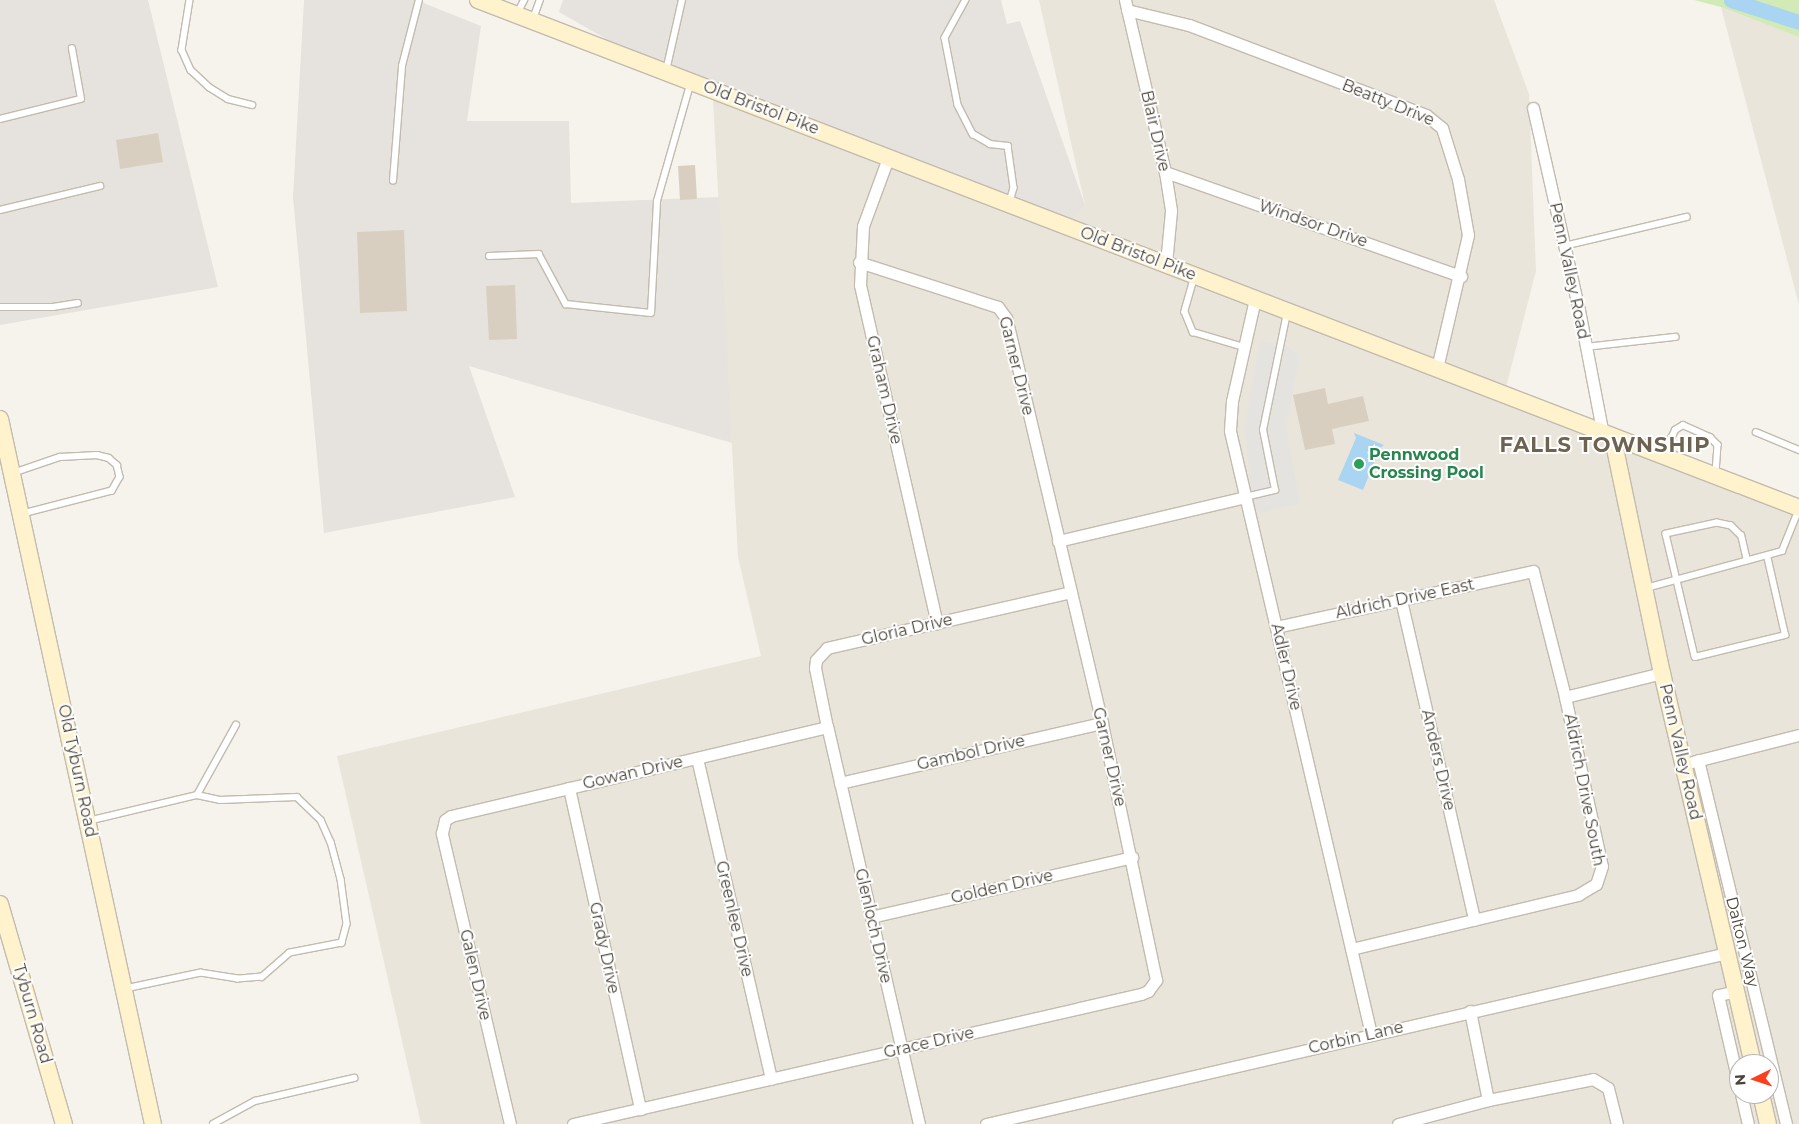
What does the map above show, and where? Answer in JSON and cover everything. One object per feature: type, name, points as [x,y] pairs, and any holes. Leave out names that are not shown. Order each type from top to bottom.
[{"type":"main road","name":"Old Bristol Pike","points":[[478,0],[1799,509]]},
{"type":"main road","name":"Old Tyburn Road","points":[[0,419],[153,1124]]},
{"type":"main road","name":"Penn Valley Road","points":[[1608,437],[1644,588],[1662,674],[1691,762],[1727,953],[1751,1054]]},
{"type":"main road","name":"Tyburn Road","points":[[0,904],[64,1124]]},
{"type":"main road","points":[[1763,1104],[1768,1124]]},
{"type":"street","name":"Blair Drive","points":[[1126,5],[1165,172],[1171,211],[1166,264]]},
{"type":"street","name":"Beatty Drive","points":[[1126,5],[1189,25],[1436,121],[1442,128],[1458,179],[1468,235],[1460,276],[1437,368]]},
{"type":"street","name":"Penn Valley Road","points":[[1533,108],[1608,437]]},
{"type":"street","name":"Graham Drive","points":[[888,158],[862,226],[859,262],[860,285],[937,623]]},
{"type":"street","name":"Windsor Drive","points":[[1165,172],[1460,276]]},
{"type":"street","name":"Garner Drive","points":[[859,262],[1002,310],[1071,592],[1132,857]]},
{"type":"street","name":"Adler Drive","points":[[1255,299],[1230,419],[1246,497],[1370,1034]]},
{"type":"street","points":[[1058,541],[1246,497]]},
{"type":"street","name":"Aldrich Drive East","points":[[1276,627],[1533,571]]},
{"type":"street","name":"Aldrich Drive South","points":[[1351,949],[1578,895],[1588,891],[1599,880],[1602,866],[1565,697],[1533,571]]},
{"type":"street","name":"Gloria Drive","points":[[827,727],[815,668],[819,654],[827,648],[1071,592]]},
{"type":"street","name":"Anders Drive","points":[[1401,600],[1474,920]]},
{"type":"street","points":[[1565,697],[1662,674]]},
{"type":"street","name":"Gambol Drive","points":[[840,782],[1102,723]]},
{"type":"street","name":"Gowan Drive","points":[[442,826],[450,816],[827,727]]},
{"type":"street","name":"Glenloch Drive","points":[[827,727],[919,1124]]},
{"type":"street","points":[[1691,762],[1799,735]]},
{"type":"street","name":"Greenlee Drive","points":[[697,758],[771,1079]]},
{"type":"street","name":"Dalton Way","points":[[1691,762],[1786,1124]]},
{"type":"street","name":"Grady Drive","points":[[569,788],[640,1109]]},
{"type":"street","name":"Galen Drive","points":[[442,826],[442,833],[510,1124]]},
{"type":"street","name":"Golden Drive","points":[[871,917],[1132,857]]},
{"type":"street","name":"Grace Drive","points":[[573,1124],[902,1049],[1148,990],[1156,980],[1156,972],[1132,857]]},
{"type":"street","name":"Corbin Lane","points":[[986,1124],[1727,953]]},
{"type":"street","points":[[1732,1054],[1718,995],[1736,991]]},
{"type":"street","points":[[1470,1011],[1488,1100]]},
{"type":"street","points":[[1398,1124],[1488,1100],[1593,1079],[1608,1088],[1617,1124]]},
{"type":"street","points":[[1743,1104],[1748,1124]]},
{"type":"lane","points":[[190,0],[182,50],[191,70],[209,88],[228,99],[252,105]]},
{"type":"lane","points":[[392,181],[402,66],[419,0]]},
{"type":"lane","points":[[516,15],[524,0]]},
{"type":"lane","points":[[532,21],[540,0]]},
{"type":"lane","points":[[666,71],[682,0]]},
{"type":"lane","points":[[966,0],[945,38],[958,105],[973,134],[990,144],[1008,146],[1014,188],[1009,204]]},
{"type":"lane","points":[[0,119],[81,99],[72,49]]},
{"type":"lane","points":[[489,256],[539,254],[566,304],[650,313],[657,201],[691,81]]},
{"type":"lane","points":[[0,210],[100,186]]},
{"type":"lane","points":[[1564,246],[1687,217]]},
{"type":"lane","points":[[1195,276],[1184,312],[1193,332],[1244,347]]},
{"type":"lane","points":[[0,307],[53,307],[78,303]]},
{"type":"lane","points":[[1246,497],[1275,490],[1262,430],[1288,312]]},
{"type":"lane","points":[[1586,347],[1675,337]]},
{"type":"lane","points":[[1662,457],[1675,430],[1683,425],[1710,437],[1718,446],[1715,477]]},
{"type":"lane","points":[[1756,432],[1799,450]]},
{"type":"lane","points":[[12,473],[60,457],[97,455],[110,458],[116,465],[120,477],[112,490],[21,514]]},
{"type":"lane","points":[[1644,588],[1782,552],[1799,509]]},
{"type":"lane","points":[[1747,561],[1741,536],[1731,526],[1717,523],[1666,534],[1695,657],[1785,635],[1767,556]]},
{"type":"lane","points":[[197,795],[236,725]]},
{"type":"lane","points":[[88,822],[197,795],[220,800],[278,795],[297,797],[311,808],[331,842],[346,908],[346,935],[342,943],[335,946],[290,953],[262,977],[238,979],[201,973],[124,989]]},
{"type":"lane","points":[[213,1124],[255,1101],[354,1078]]},
{"type":"shaded area","points":[[0,0],[148,0],[218,287],[0,325]]},
{"type":"shaded area","points":[[304,0],[416,0],[481,26],[467,121],[569,121],[571,203],[719,197],[732,443],[469,366],[515,497],[324,533],[293,197]]},
{"type":"shaded area","points":[[563,0],[1001,0],[1007,24],[1020,21],[1085,205],[1065,232],[713,100],[559,12]]},
{"type":"shaded area","points":[[1039,0],[1494,0],[1529,94],[1536,271],[1504,395],[1799,507],[1799,1124],[421,1124],[337,756],[761,656],[738,557],[713,100],[1065,231],[1085,205]]},
{"type":"shaded area","points":[[1721,7],[1799,37],[1799,305]]},
{"type":"shaded area","points":[[1260,340],[1289,347],[1300,357],[1286,426],[1300,503],[1254,515],[1244,427]]},
{"type":"green space","points":[[1694,0],[1799,0],[1799,37],[1721,7]]},
{"type":"water","name":"Pennwood Crossing Pool","points":[[1354,433],[1384,445],[1380,448],[1363,490],[1338,480],[1356,438]]},
{"type":"building","points":[[158,133],[163,162],[120,169],[116,140]]},
{"type":"building","points":[[695,165],[697,199],[680,200],[678,166]]},
{"type":"building","points":[[404,230],[407,311],[360,313],[357,232]]},
{"type":"building","points":[[515,285],[517,339],[489,340],[486,286]]},
{"type":"building","points":[[1325,388],[1328,404],[1363,396],[1369,421],[1332,429],[1335,444],[1305,450],[1293,395]]},
{"type":"waterway","points":[[1731,0],[1799,22]]},
{"type":"place","name":"Pennwood Crossing Pool","points":[[1359,464]]},
{"type":"district","name":"FALLS TOWNSHIP","points":[[1605,445]]}]
